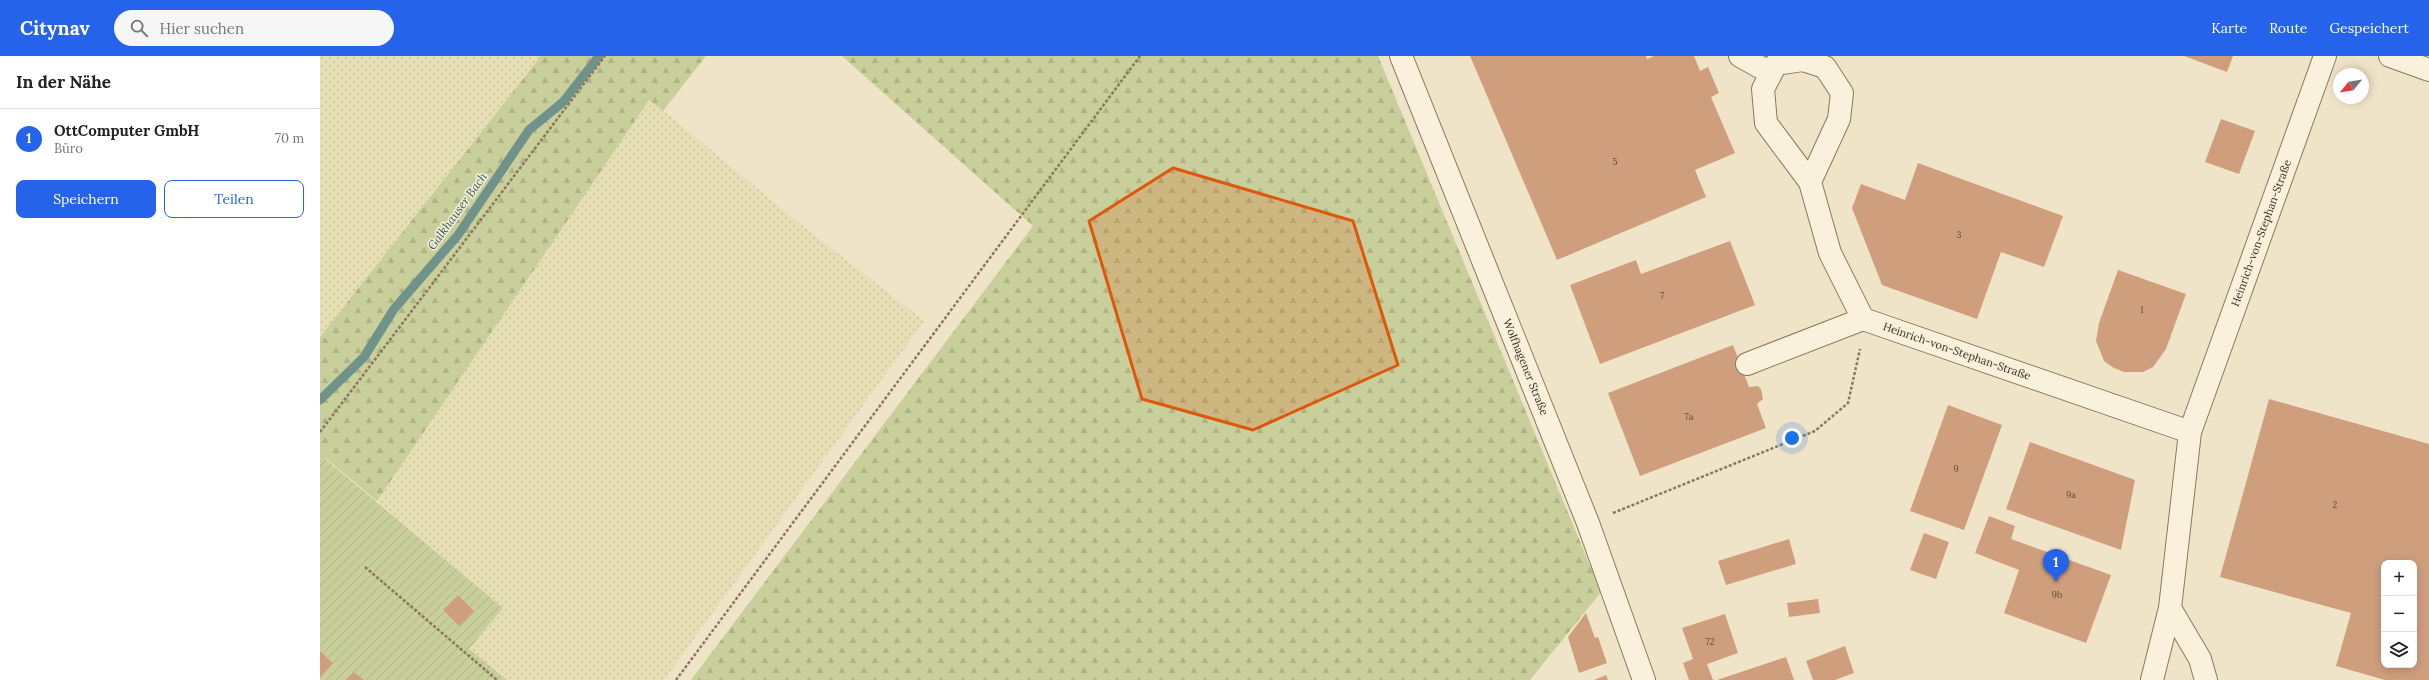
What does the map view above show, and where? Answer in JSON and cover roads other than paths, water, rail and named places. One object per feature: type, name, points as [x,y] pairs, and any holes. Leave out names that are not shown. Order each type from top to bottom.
[{"type":"street","name":"Wolfhagener Straße","points":[[1401,56],[1588,523],[1644,680]]},
{"type":"street","points":[[1740,56],[1771,73]]},
{"type":"street","name":"Heinrich-von-Stephan-Straße","points":[[2152,680],[2170,608],[2190,432],[2325,56]]},
{"type":"street","points":[[2390,56],[2429,70]]},
{"type":"street","points":[[1746,364],[1863,318],[1830,253],[1810,182],[1766,123],[1763,89],[1776,64],[1802,60],[1825,67],[1842,93],[1839,119],[1810,182]]},
{"type":"street","name":"Heinrich-von-Stephan-Straße","points":[[1863,318],[2190,432]]},
{"type":"street","points":[[2170,608],[2200,659],[2206,680]]},
{"type":"waterway","name":"Galkhauser Bach","points":[[320,400],[364,357],[394,309],[458,235],[529,130],[563,102],[599,56]]},
{"type":"place","name":"OttComputer GmbH","points":[[2056,582]]}]
